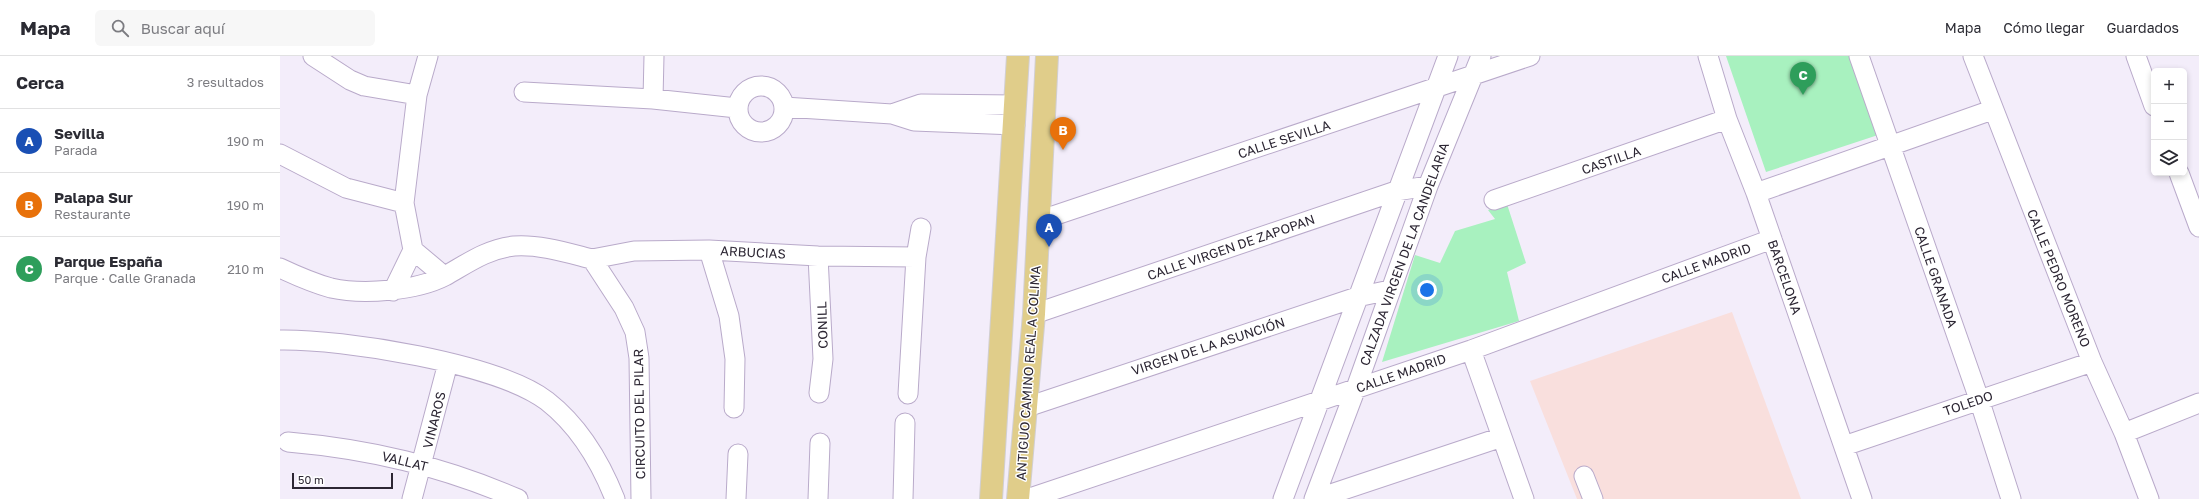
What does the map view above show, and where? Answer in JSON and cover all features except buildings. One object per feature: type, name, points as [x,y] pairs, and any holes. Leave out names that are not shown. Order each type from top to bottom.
[{"type":"main road","points":[[991,499],[1018,56]]},
{"type":"main road","name":"ANTIGUO CAMINO REAL A COLIMA","points":[[1018,499],[1034,314],[1047,56]]},
{"type":"street","points":[[313,56],[350,80],[364,86],[417,95]]},
{"type":"street","points":[[393,290],[413,250],[404,203],[417,95],[428,56]]},
{"type":"street","points":[[652,99],[654,56]]},
{"type":"street","name":"CALZADA VIRGEN DE LA CANDELARIA","points":[[1283,499],[1396,191],[1437,88],[1448,56]]},
{"type":"street","name":"CALZADA VIRGEN DE LA CANDELARIA","points":[[1315,499],[1428,186],[1481,56]]},
{"type":"street","name":"CALLE SEVILLA","points":[[1038,221],[1530,56]]},
{"type":"street","name":"BARCELONA","points":[[1708,56],[1727,119],[1756,193],[1862,499]]},
{"type":"street","name":"CALLE GRANADA","points":[[1859,56],[1979,399],[2011,499]]},
{"type":"street","name":"CALLE PEDRO MORENO","points":[[1973,56],[1992,110],[2092,362],[2124,433],[2149,499]]},
{"type":"street","points":[[2136,56],[2153,104]]},
{"type":"street","points":[[760,86],[776,92],[784,107],[782,119],[778,124],[768,132],[761,133],[755,132],[744,126],[738,114],[737,108],[744,93],[760,86]]},
{"type":"street","points":[[524,92],[652,99],[737,108]]},
{"type":"street","points":[[892,114],[921,104],[954,105],[1015,115]]},
{"type":"street","points":[[952,123],[954,105]]},
{"type":"street","points":[[784,107],[892,114],[914,121],[952,123],[1015,115]]},
{"type":"street","points":[[1756,193],[1992,110]]},
{"type":"street","name":"CASTILLA","points":[[1494,200],[1727,119]]},
{"type":"street","points":[[280,154],[346,188],[404,203]]},
{"type":"street","points":[[2180,176],[2199,227]]},
{"type":"street","name":"CALLE VIRGEN DE ZAPOPAN","points":[[1034,314],[1396,191],[1428,186]]},
{"type":"street","points":[[908,394],[916,257],[921,228]]},
{"type":"street","name":"CALLE MADRID","points":[[1027,499],[1470,350],[1772,239]]},
{"type":"street","points":[[280,268],[312,282],[333,288],[393,290],[414,287],[444,276],[477,256],[497,249],[515,246],[535,247],[592,259]]},
{"type":"street","points":[[413,250],[444,276]]},
{"type":"street","points":[[709,250],[729,316],[735,359],[734,408]]},
{"type":"street","name":"ARBUCIAS","points":[[592,259],[634,251],[709,250],[818,256],[916,257]]},
{"type":"street","name":"CONILL","points":[[818,256],[823,358],[820,393]]},
{"type":"street","name":"CIRCUITO DEL PILAR","points":[[592,259],[624,308],[635,332],[639,358],[641,499]]},
{"type":"street","name":"VIRGEN DE LA ASUNCIÓN","points":[[1027,407],[1357,297],[1390,290]]},
{"type":"street","points":[[280,340],[312,340],[448,363],[507,380],[527,388],[546,401],[567,420],[592,450],[615,499]]},
{"type":"street","points":[[1470,350],[1524,499]]},
{"type":"street","name":"TOLEDO","points":[[1844,446],[1979,399],[2092,362]]},
{"type":"street","name":"VINAROS","points":[[412,499],[448,363]]},
{"type":"street","points":[[2124,433],[2199,403]]},
{"type":"street","points":[[903,499],[905,423]]},
{"type":"street","points":[[1315,499],[1502,437]]},
{"type":"street","name":"VALLAT","points":[[288,442],[339,446],[422,465],[461,476],[518,499]]},
{"type":"street","points":[[818,499],[820,443]]},
{"type":"street","points":[[736,499],[738,454]]},
{"type":"street","points":[[1584,476],[1593,499]]},
{"type":"shaded area","points":[[1732,312],[1801,499],[1577,499],[1530,381]]},
{"type":"green space","points":[[1726,56],[1855,56],[1878,135],[1766,172]]},
{"type":"green space","points":[[1507,204],[1526,263],[1507,272],[1519,321],[1382,362],[1415,255],[1440,263],[1455,231],[1495,219],[1488,210]]},
{"type":"place","name":"Parque España","points":[[1803,95]]},
{"type":"place","name":"Palapa Sur","points":[[1063,150]]},
{"type":"place","name":"Sevilla","points":[[1049,247]]}]
